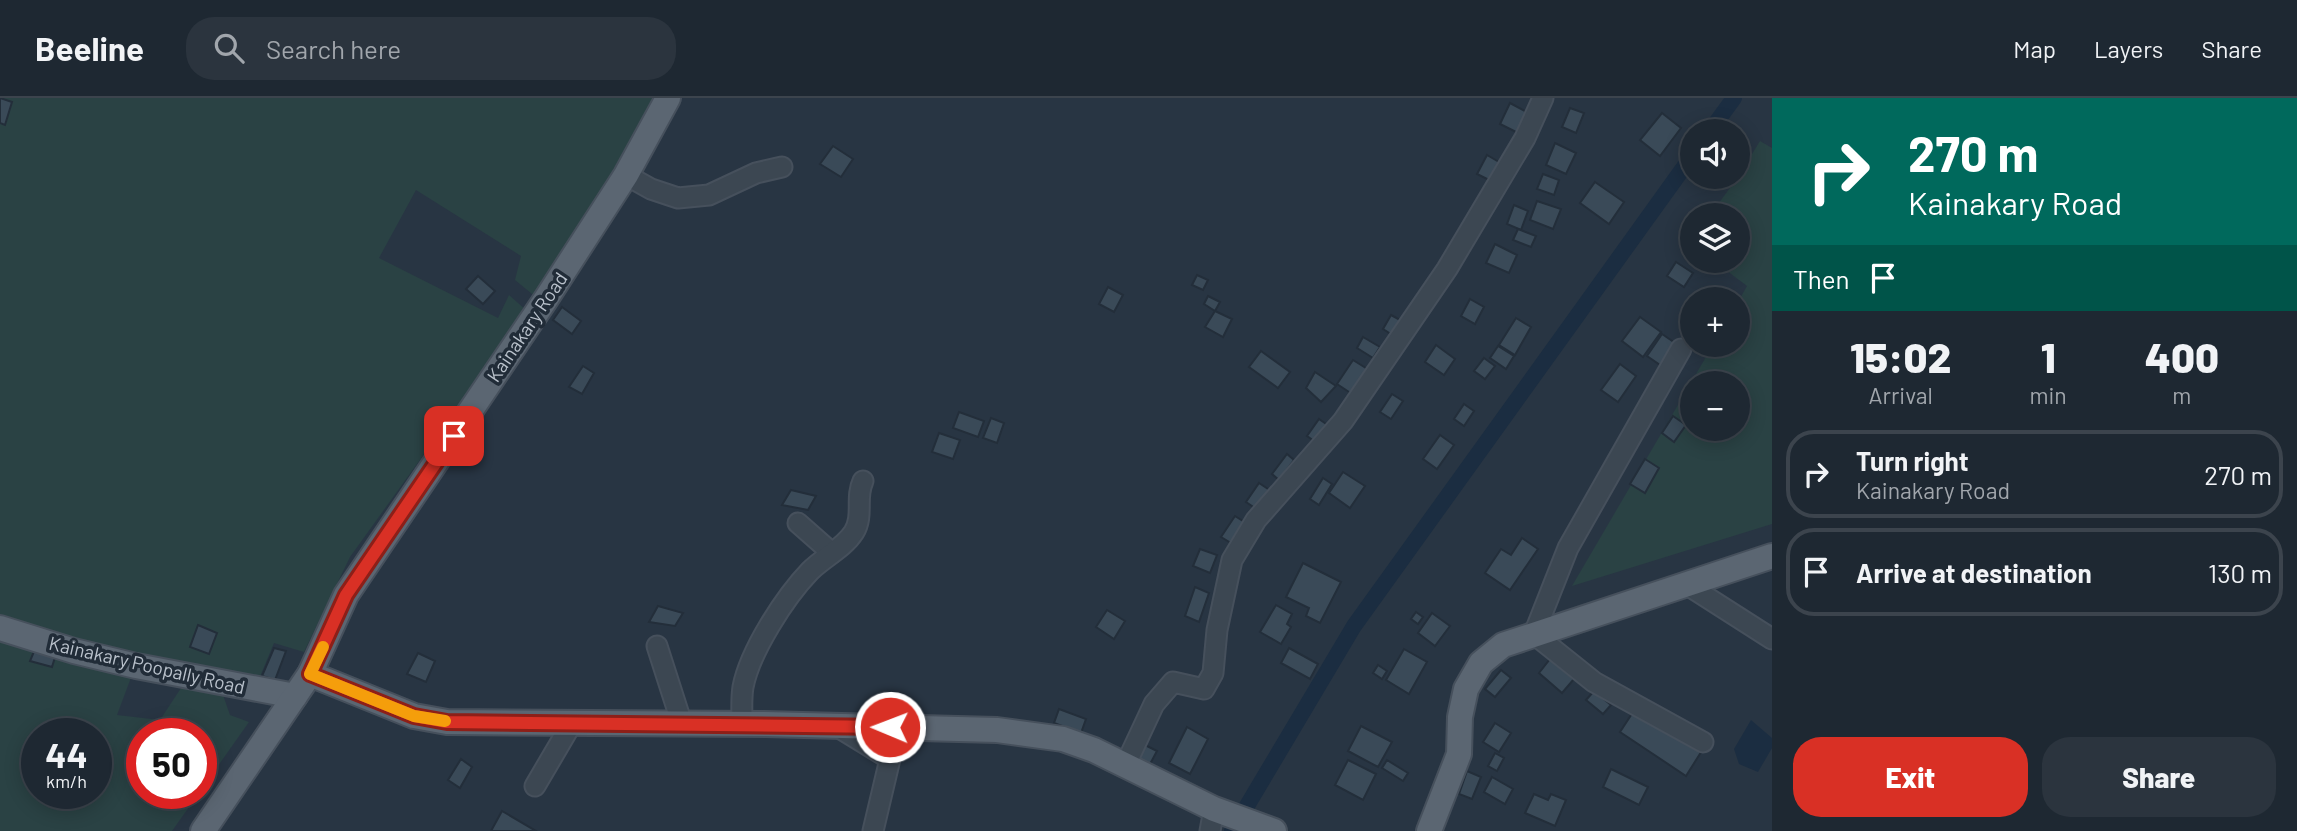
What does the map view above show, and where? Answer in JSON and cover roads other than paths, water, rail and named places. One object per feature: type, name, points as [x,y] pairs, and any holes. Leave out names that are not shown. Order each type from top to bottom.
[{"type":"main road","name":"Kainakary Road","points":[[203,831],[310,674],[346,595],[626,176],[667,98]]},
{"type":"main road","points":[[1429,831],[1459,754],[1460,717],[1466,689],[1481,663],[1503,645],[1772,556]]},
{"type":"main road","name":"Kainakary Poopally Road","points":[[0,628],[74,651],[136,666],[295,696]]},
{"type":"main road","points":[[310,674],[414,716],[447,722],[836,726],[1010,732],[1063,739],[1094,750],[1217,818],[1275,831]]},
{"type":"street","points":[[1125,766],[1154,704],[1173,682],[1204,689],[1213,673],[1217,630],[1232,560],[1256,520],[1343,422],[1447,270],[1525,138],[1543,98]]},
{"type":"street","points":[[626,176],[651,189],[678,198],[709,195],[756,173],[782,167]]},
{"type":"street","points":[[1680,351],[1568,548],[1534,634],[1594,682],[1703,742]]},
{"type":"street","points":[[742,724],[743,688],[762,640],[777,614],[809,573],[846,542],[857,526],[861,510],[858,493],[863,481]]},
{"type":"street","points":[[799,523],[832,553]]},
{"type":"street","points":[[1686,584],[1772,639]]},
{"type":"street","points":[[657,646],[682,724]]},
{"type":"street","points":[[535,786],[572,723]]},
{"type":"street","points":[[836,726],[890,759],[873,831]]},
{"type":"water","points":[[1751,720],[1772,738],[1772,748],[1758,772],[1739,764],[1734,749]]},
{"type":"waterway","points":[[1719,119],[1734,98]]},
{"type":"waterway","points":[[1232,831],[1354,626],[1680,173]]}]
